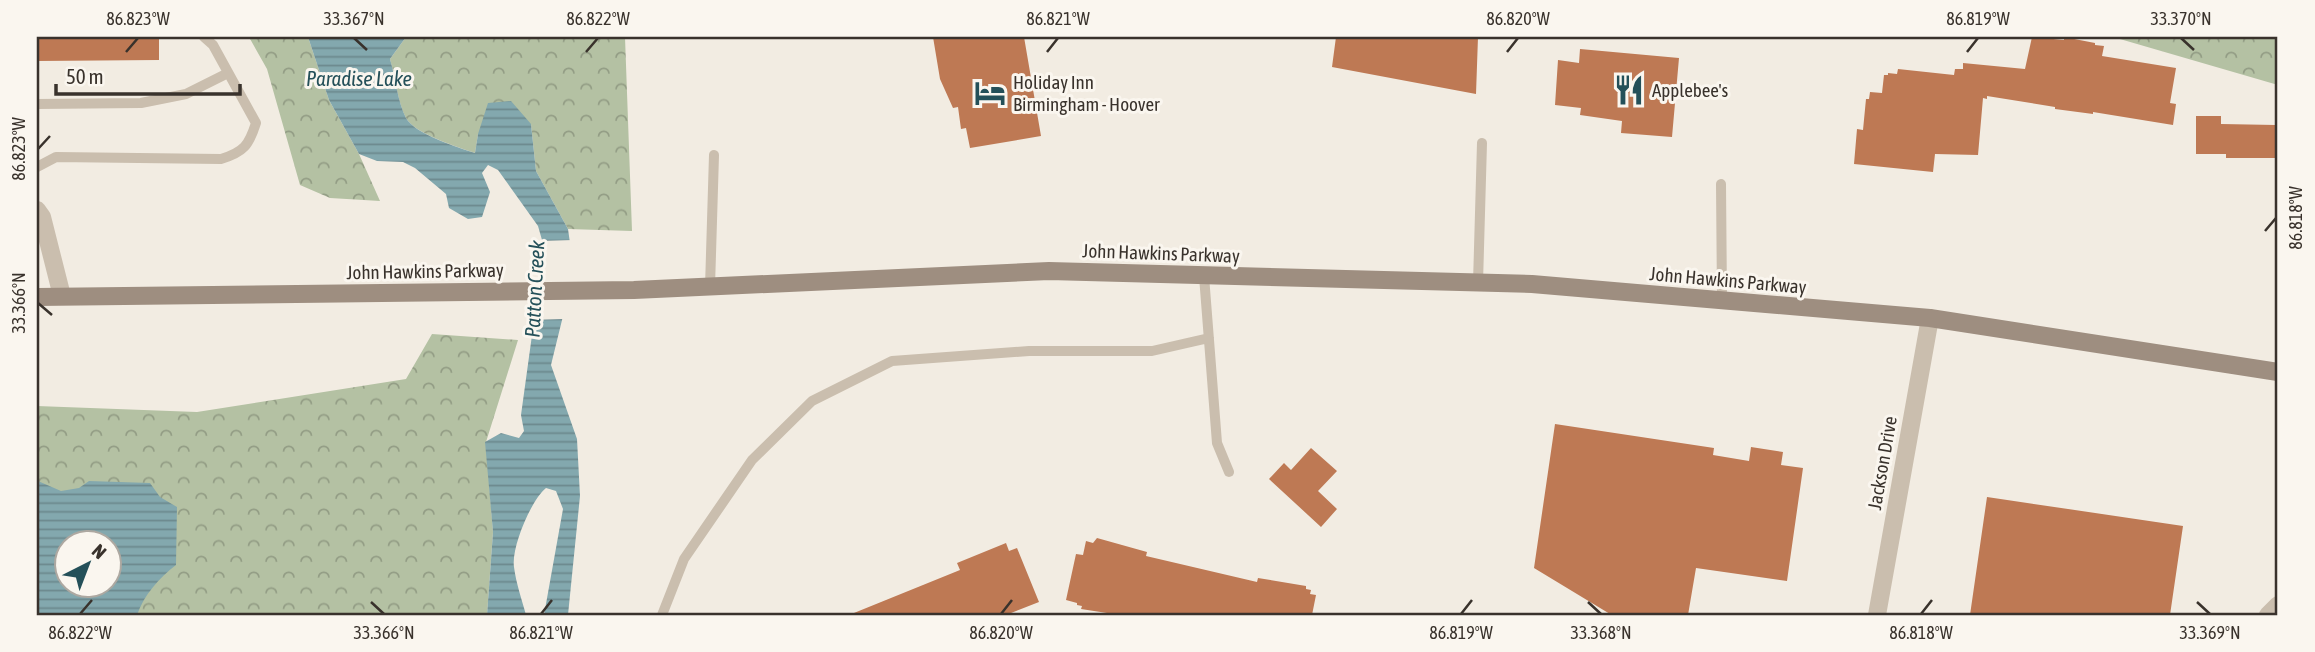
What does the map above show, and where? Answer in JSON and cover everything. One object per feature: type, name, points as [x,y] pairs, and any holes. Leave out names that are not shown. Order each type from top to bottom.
[{"type":"main road","name":"John Hawkins Parkway","points":[[37,297],[634,290],[1049,271],[1532,284],[1930,318],[2278,372]]},
{"type":"street","points":[[37,209],[42,217],[62,296]]},
{"type":"street","name":"Jackson Drive","points":[[1877,615],[1930,318]]},
{"type":"street","points":[[2268,615],[2278,606]]},
{"type":"lane","points":[[37,167],[57,157],[221,159],[238,154],[251,139],[256,123],[214,45],[204,37]]},
{"type":"lane","points":[[37,104],[141,103],[186,94],[228,73]]},
{"type":"lane","points":[[1478,283],[1482,143]]},
{"type":"lane","points":[[710,286],[714,155]]},
{"type":"lane","points":[[1721,184],[1722,300]]},
{"type":"lane","points":[[1204,276],[1217,443],[1229,472]]},
{"type":"lane","points":[[662,615],[684,559],[752,460],[812,401],[892,361],[1029,351],[1152,351],[1209,338]]},
{"type":"green space","points":[[249,37],[308,37],[329,100],[359,154],[380,201],[330,198],[300,185],[267,69]]},
{"type":"green space","points":[[406,37],[625,37],[632,231],[568,229],[536,171],[531,124],[478,134],[475,153],[438,139],[411,124],[401,105],[390,59]]},
{"type":"green space","points":[[2113,37],[2278,37],[2278,85]]},
{"type":"green space","points":[[432,334],[518,340],[486,442],[493,532],[487,615],[37,615],[37,406],[197,412],[406,379]]},
{"type":"water","name":"Paradise Lake","points":[[308,37],[406,37],[390,59],[403,112],[418,129],[448,144],[475,153],[488,103],[511,101],[531,124],[536,171],[568,229],[574,271],[551,365],[577,439],[580,496],[568,615],[544,615],[563,509],[556,491],[546,488],[528,513],[514,559],[516,579],[526,615],[487,615],[493,532],[485,442],[501,433],[519,438],[524,431],[521,415],[542,240],[538,226],[498,170],[488,165],[482,173],[490,192],[482,217],[468,219],[449,208],[446,194],[415,168],[403,162],[377,161],[359,154],[329,100]]},
{"type":"water","points":[[38,481],[61,491],[79,488],[89,481],[150,483],[160,497],[177,507],[176,565],[153,587],[137,615],[37,615]]},
{"type":"pier","points":[[573,240],[577,271],[564,319],[530,320],[538,241]]},
{"type":"building","points":[[37,37],[159,37],[159,60],[37,61]]},
{"type":"building","name":"Holiday Inn Birmingham - Hoover","points":[[933,37],[1024,37],[1041,136],[970,148],[966,128],[961,129],[958,107],[953,108],[940,79]]},
{"type":"building","points":[[1336,37],[1478,37],[1476,94],[1332,67]]},
{"type":"building","points":[[2032,37],[2064,40],[2064,37],[2095,43],[2104,46],[2102,56],[2176,68],[2170,103],[2176,104],[2173,125],[2093,112],[2055,109],[1987,96],[1987,99],[1983,98],[1978,155],[1935,154],[1933,172],[1854,164],[1857,129],[1863,130],[1866,99],[1869,99],[1870,92],[1882,93],[1884,75],[1897,74],[1898,69],[1954,75],[1955,69],[1963,69],[1963,63],[2025,69]]},
{"type":"building","points":[[1580,49],[1679,58],[1672,137],[1621,133],[1622,121],[1580,115],[1581,108],[1555,105],[1558,60],[1579,63]]},
{"type":"building","points":[[2196,116],[2221,116],[2221,124],[2276,125],[2276,158],[2226,158],[2226,154],[2196,154]]},
{"type":"building","points":[[1555,424],[1714,448],[1713,455],[1749,461],[1751,447],[1783,452],[1781,465],[1803,468],[1787,581],[1696,568],[1688,615],[1621,615],[1610,614],[1534,568]]},
{"type":"building","points":[[1311,448],[1337,471],[1318,491],[1337,509],[1321,527],[1269,479],[1284,463],[1291,470]]},
{"type":"building","points":[[1987,497],[2183,526],[2170,615],[1970,615]]},
{"type":"building","points":[[1097,538],[1147,552],[1146,556],[1257,582],[1258,578],[1306,586],[1306,589],[1311,590],[1310,594],[1316,595],[1312,615],[1120,615],[1081,609],[1082,606],[1077,603],[1066,600],[1076,554],[1083,555],[1086,541],[1093,543]]},
{"type":"building","points":[[1006,543],[1009,551],[1017,548],[1039,602],[1006,615],[849,615],[960,570],[957,563]]},
{"type":"place","name":"Applebee's","points":[[1629,90]]},
{"type":"place","name":"Holiday Inn Birmingham - Hoover","points":[[990,93]]},
{"type":"water label","name":"Patton Creek","points":[[535,289]]}]
